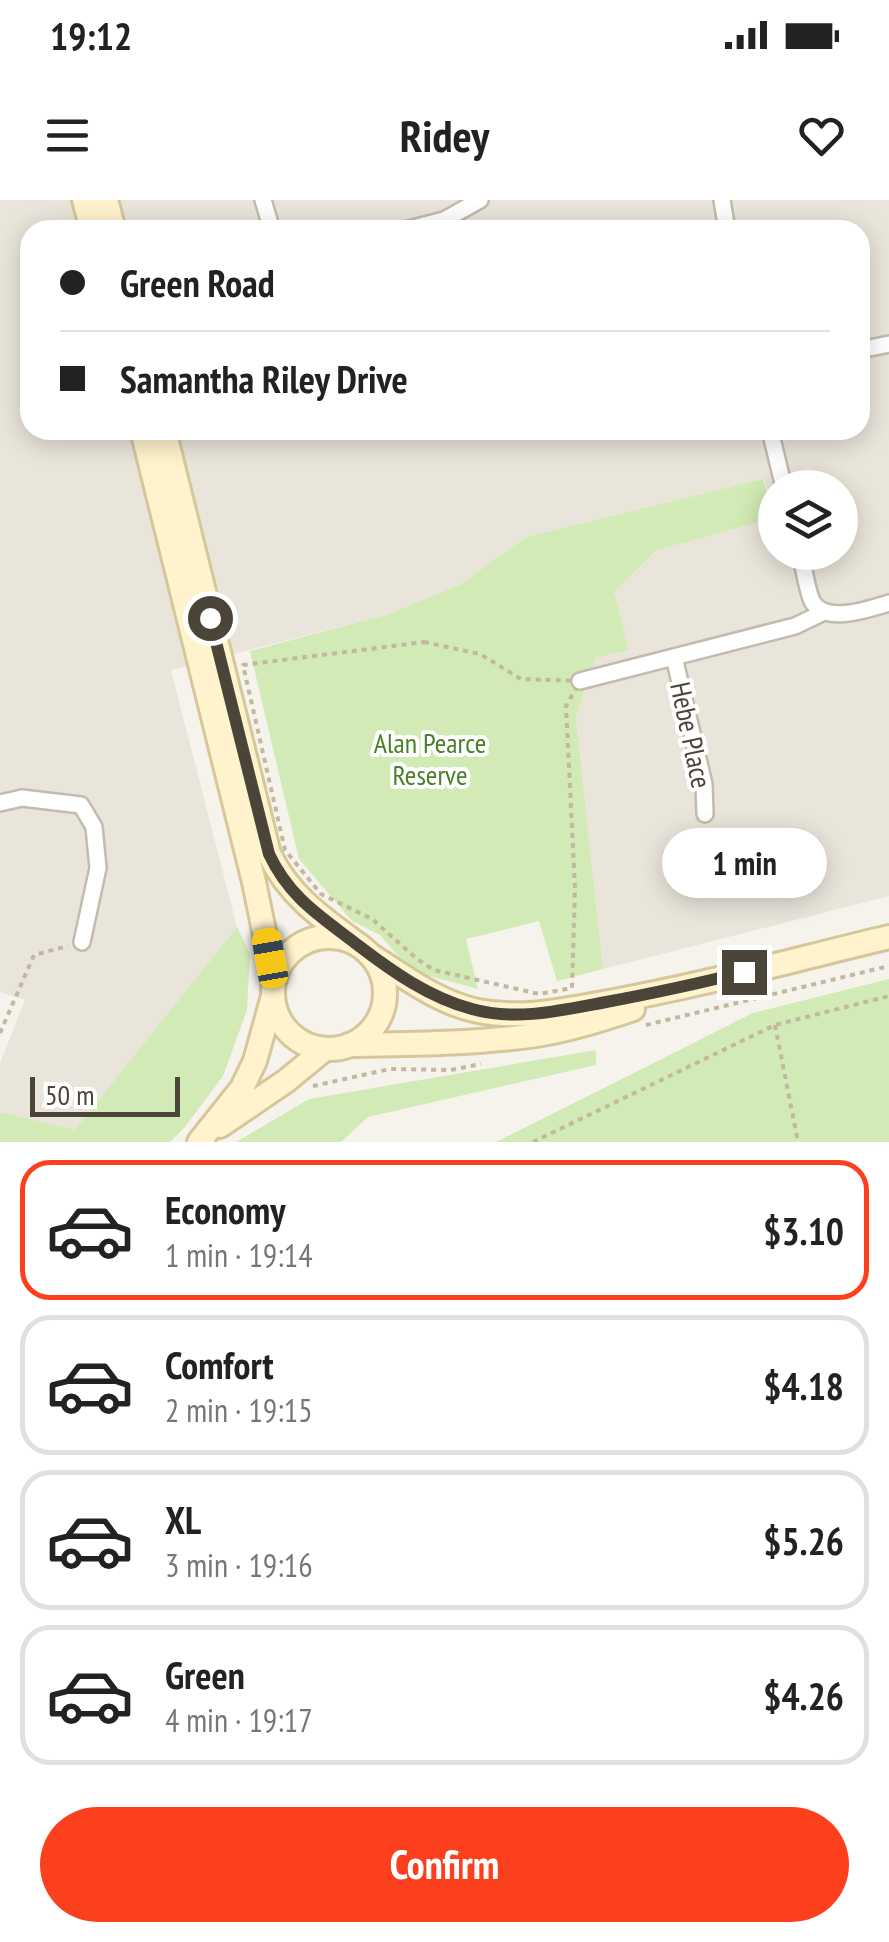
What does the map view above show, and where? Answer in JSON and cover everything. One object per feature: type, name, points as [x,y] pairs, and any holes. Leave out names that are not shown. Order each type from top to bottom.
[{"type":"main road","points":[[144,440],[254,882],[277,1014],[288,1031],[305,1044],[325,1048],[539,1035],[609,1018],[677,989]]},
{"type":"main road","points":[[166,440],[269,854],[299,899],[365,950],[380,968],[384,1007],[372,1029],[349,1045]]},
{"type":"main road","points":[[200,1141],[242,1088],[255,1061],[282,962],[310,940],[344,939],[440,998],[474,1010],[508,1015],[543,1014],[677,989],[889,936]]},
{"type":"main road","points":[[200,1141],[286,1081],[325,1048]]},
{"type":"street","points":[[444,220],[480,200]]},
{"type":"street","points":[[772,440],[780,470]]},
{"type":"street","points":[[805,570],[813,603],[824,612]]},
{"type":"street","name":"Hebe Place","points":[[580,681],[794,626],[824,612],[852,614],[889,603]]},
{"type":"street","name":"Hebe Place","points":[[674,657],[704,784],[704,814]]},
{"type":"street","points":[[0,803],[22,798],[80,805],[94,828],[98,868],[82,942]]},
{"type":"path","points":[[424,642],[480,654],[521,679],[580,681],[566,706],[576,888],[572,988],[539,994],[434,970],[372,920],[322,894],[285,850],[243,665],[424,642]]},
{"type":"path","points":[[0,1033],[34,956],[82,942]]},
{"type":"path","points":[[533,1142],[775,1024],[889,996]]},
{"type":"path","points":[[775,1024],[798,1142]]},
{"type":"shaded area","points":[[0,200],[889,200],[889,896],[603,969],[576,718],[595,658],[628,649],[614,592],[657,550],[758,523],[758,570],[858,570],[858,470],[758,470],[758,480],[526,537],[461,584],[389,614],[171,670],[237,927],[75,1131],[0,1112],[0,1063],[25,1000],[0,992]]},
{"type":"green space","name":"Alan Pearce Reserve","points":[[758,480],[758,523],[657,550],[614,592],[629,650],[595,658],[576,718],[603,969],[557,981],[539,921],[466,939],[478,989],[411,971],[380,935],[352,921],[299,859],[250,651],[389,614],[461,584],[526,537]]},
{"type":"green space","points":[[237,927],[250,954],[247,1010],[223,1076],[170,1142],[0,1142],[0,1112],[75,1130]]},
{"type":"green space","points":[[889,979],[889,1142],[496,1142],[753,1013]]},
{"type":"green space","points":[[596,1050],[596,1065],[368,1117],[341,1142],[236,1142],[309,1099]]},
{"type":"route","points":[[210,618],[269,854],[277,871],[299,899],[370,954],[440,998],[474,1010],[508,1015],[543,1014],[744,972]]}]
